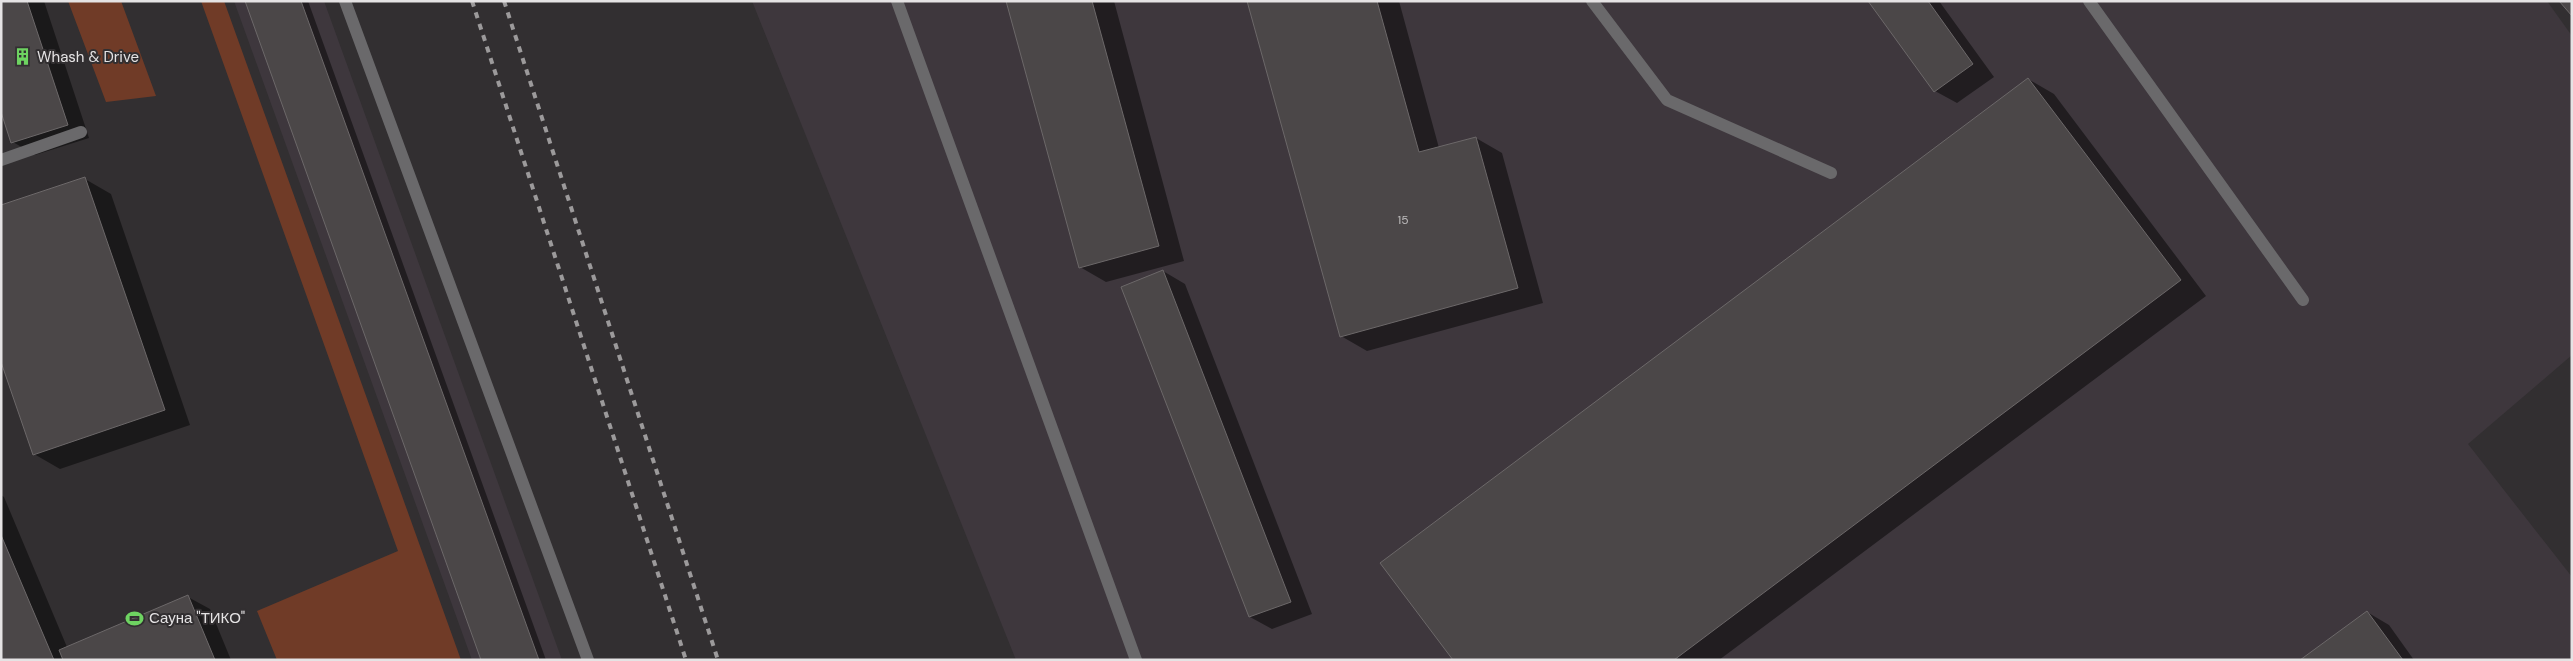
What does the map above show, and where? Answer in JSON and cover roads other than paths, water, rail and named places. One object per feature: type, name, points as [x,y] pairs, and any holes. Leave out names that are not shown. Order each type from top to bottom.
[{"type":"lane","points":[[345,1],[588,660]]},
{"type":"lane","points":[[897,1],[1136,660]]},
{"type":"lane","points":[[1592,1],[1667,100],[1831,173]]},
{"type":"lane","points":[[2089,1],[2303,300]]},
{"type":"lane","points":[[1,160],[81,132]]},
{"type":"railway","points":[[472,1],[686,660]]},
{"type":"railway","points":[[504,1],[718,660]]},
{"type":"place","name":"Whash & Drive","points":[[23,57]]},
{"type":"place","name":"Сауна \"ТИКО\"","points":[[135,618]]}]
